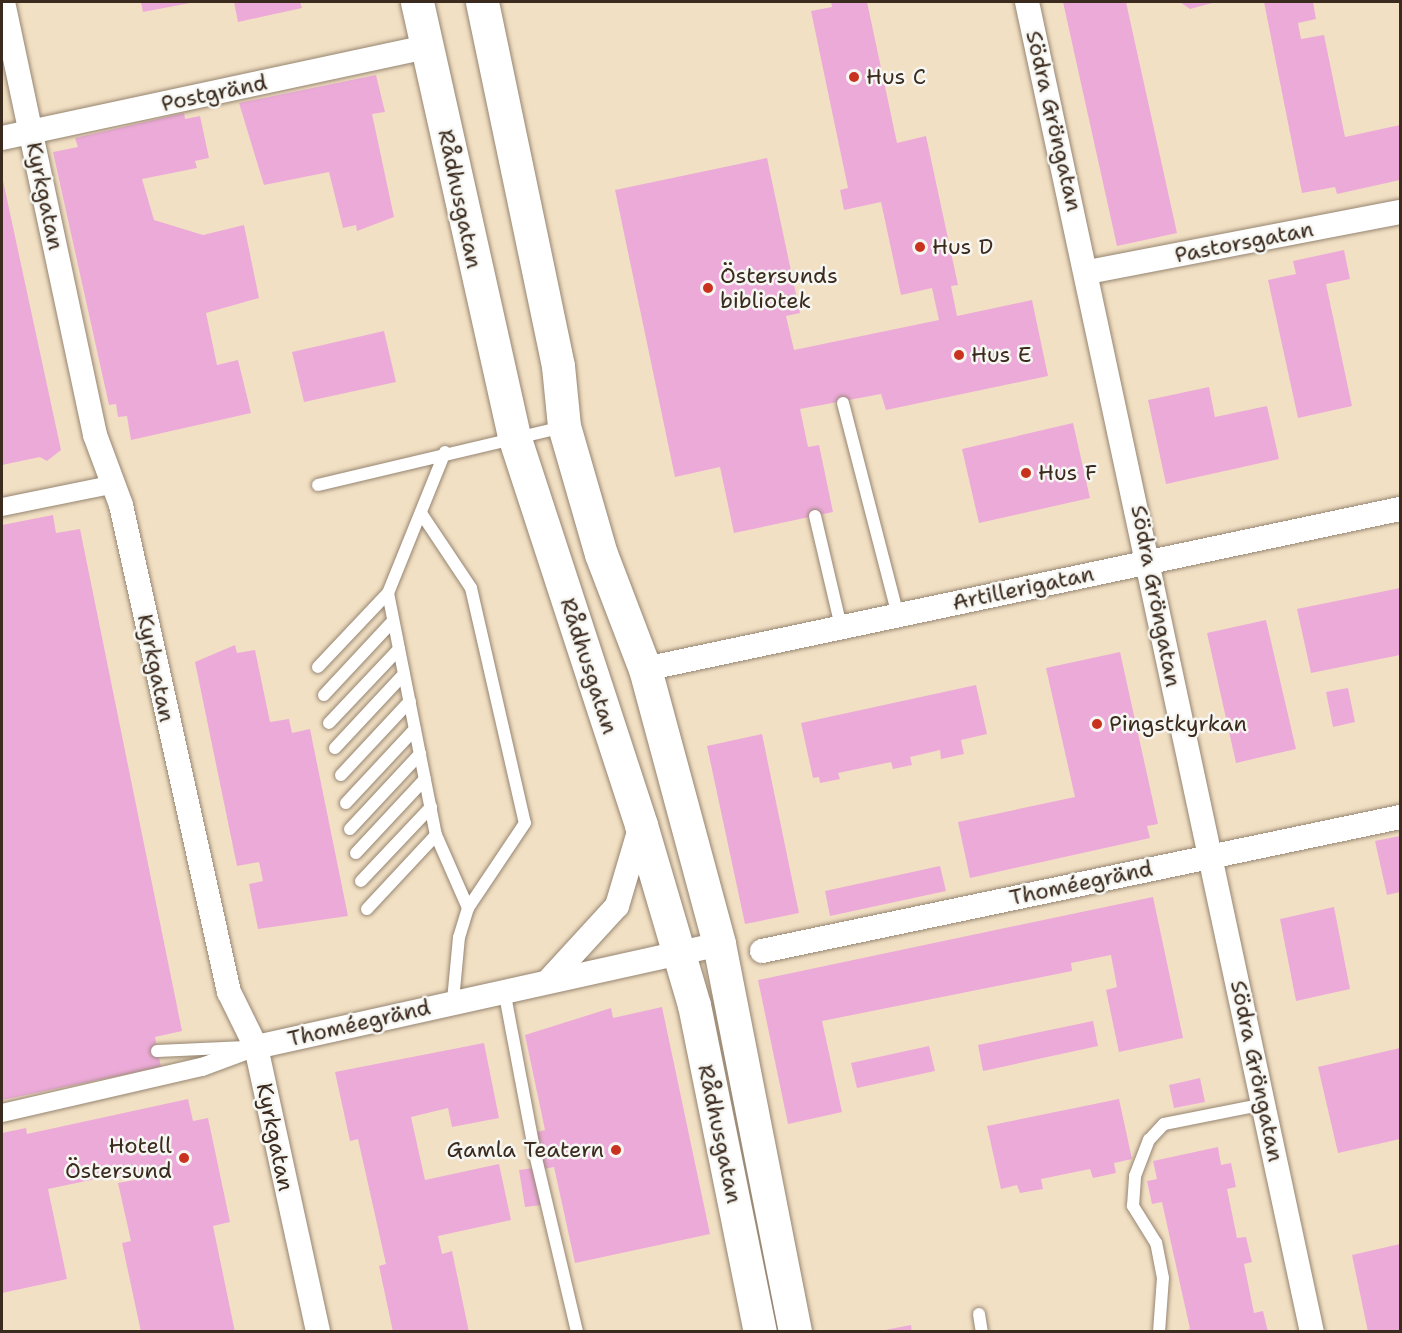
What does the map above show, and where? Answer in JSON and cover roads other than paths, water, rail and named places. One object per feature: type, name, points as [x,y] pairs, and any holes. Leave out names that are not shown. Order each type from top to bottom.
[{"type":"main road","name":"Rådhusgatan","points":[[417,2],[514,435],[641,825],[676,954],[694,1005],[760,1332]]},
{"type":"main road","name":"Rådhusgatan","points":[[482,2],[558,366],[564,426],[601,554],[645,669],[719,944],[795,1332]]},
{"type":"street","name":"Kyrkgatan","points":[[3,2],[110,485],[122,506],[229,992],[256,1047],[318,1332]]},
{"type":"street","name":"Södra Gröngatan","points":[[1027,2],[1088,272],[1312,1332]]},
{"type":"street","name":"Postgränd","points":[[2,138],[426,48]]},
{"type":"street","name":"Pastorsgatan","points":[[1088,272],[1401,212]]},
{"type":"street","points":[[2,507],[110,485]]},
{"type":"street","name":"Artillerigatan","points":[[645,669],[1401,508]]},
{"type":"street","name":"Thoméegränd","points":[[762,951],[1401,817]]},
{"type":"street","points":[[550,979],[617,906],[641,825]]},
{"type":"street","name":"Thoméegränd","points":[[2,1113],[202,1067],[256,1047],[550,979],[719,944]]},
{"type":"lane","points":[[843,403],[898,615]]},
{"type":"lane","points":[[318,485],[514,435],[564,426]]},
{"type":"lane","points":[[318,667],[388,593],[445,452]]},
{"type":"lane","points":[[421,513],[471,588],[525,823],[468,908],[459,937],[453,1001]]},
{"type":"lane","points":[[815,516],[841,627]]},
{"type":"lane","points":[[388,593],[436,835],[468,908]]},
{"type":"lane","points":[[324,695],[393,621]]},
{"type":"lane","points":[[329,723],[399,649]]},
{"type":"lane","points":[[335,748],[404,674]]},
{"type":"lane","points":[[341,775],[410,701]]},
{"type":"lane","points":[[346,803],[415,729]]},
{"type":"lane","points":[[350,829],[420,754]]},
{"type":"lane","points":[[356,853],[425,779]]},
{"type":"lane","points":[[361,881],[431,807]]},
{"type":"lane","points":[[367,909],[436,835]]},
{"type":"lane","points":[[504,990],[534,1154],[577,1332]]},
{"type":"lane","points":[[158,1051],[256,1047]]},
{"type":"lane","points":[[1159,1332],[1163,1278],[1158,1255],[1133,1206],[1136,1176],[1149,1140],[1164,1124],[1264,1104]]},
{"type":"lane","points":[[979,1314],[982,1332]]},
{"type":"place","name":"Hus C","points":[[854,77]]},
{"type":"place","name":"Hus D","points":[[920,247]]},
{"type":"place","name":"Östersunds bibliotek","points":[[708,288]]},
{"type":"place","name":"Hus E","points":[[959,355]]},
{"type":"place","name":"Hus F","points":[[1026,473]]},
{"type":"place","name":"Pingstkyrkan","points":[[1097,724]]},
{"type":"place","name":"Gamla Teatern","points":[[616,1150]]},
{"type":"place","name":"Hotell Östersund","points":[[184,1158]]}]
